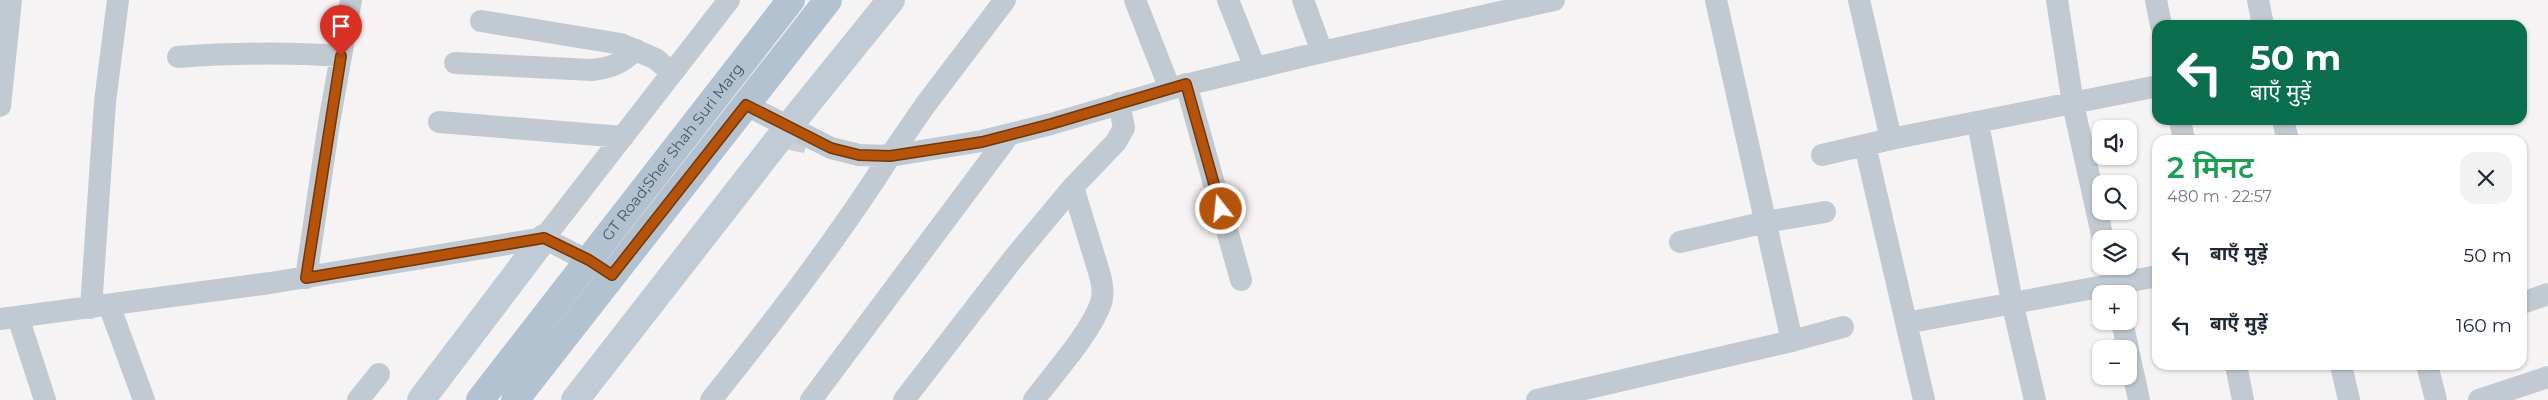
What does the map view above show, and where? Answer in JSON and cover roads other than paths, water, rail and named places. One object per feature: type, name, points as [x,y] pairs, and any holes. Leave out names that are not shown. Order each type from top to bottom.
[{"type":"main road","name":"GT Road;Sher Shah Suri Marg","points":[[480,400],[791,0]]},
{"type":"main road","name":"GT Road;Sher Shah Suri Marg","points":[[515,400],[828,0]]},
{"type":"main road","points":[[575,400],[789,126],[891,0]]},
{"type":"main road","points":[[421,400],[544,238]]},
{"type":"street","points":[[0,106],[11,0]]},
{"type":"street","points":[[118,0],[105,102],[100,306],[144,400]]},
{"type":"street","points":[[306,278],[341,56],[352,0]]},
{"type":"street","points":[[544,238],[729,0]]},
{"type":"street","points":[[723,396],[830,246],[931,96],[1005,0]]},
{"type":"street","points":[[1135,0],[1178,87],[1241,280]]},
{"type":"street","points":[[1228,0],[1255,68]]},
{"type":"street","points":[[1303,0],[1322,52]]},
{"type":"street","points":[[746,105],[831,148],[859,155],[890,156],[982,142],[1178,87],[1322,52],[1554,0]]},
{"type":"street","points":[[1716,0],[1792,342]]},
{"type":"street","points":[[1859,0],[1891,139]]},
{"type":"street","points":[[2057,0],[2073,104],[2102,230]]},
{"type":"street","points":[[2156,0],[2160,20]]},
{"type":"street","points":[[2258,0],[2262,20]]},
{"type":"street","points":[[480,21],[621,44],[656,59],[672,73]]},
{"type":"street","points":[[455,63],[592,70],[609,69],[620,64],[636,50]]},
{"type":"street","points":[[178,56],[248,52],[341,56]]},
{"type":"street","points":[[1822,156],[1891,139],[2152,87]]},
{"type":"street","points":[[904,400],[1013,259],[1073,187],[1123,132],[1124,122],[1119,104]]},
{"type":"street","points":[[438,122],[624,137]]},
{"type":"street","points":[[1978,123],[2012,302],[2035,400]]},
{"type":"street","points":[[811,400],[1009,135]]},
{"type":"street","points":[[1865,145],[1924,400]]},
{"type":"street","points":[[1034,400],[1089,326],[1101,302],[1102,286],[1100,272],[1073,187]]},
{"type":"street","points":[[1680,242],[1766,222],[1825,212]]},
{"type":"street","points":[[45,400],[9,318],[306,278],[544,238],[589,260],[612,275]]},
{"type":"street","points":[[1906,323],[2113,282],[2152,277]]},
{"type":"street","points":[[2527,301],[2548,294]]},
{"type":"street","points":[[1537,400],[1792,342],[1844,327]]},
{"type":"street","points":[[2237,370],[2243,400]]},
{"type":"street","points":[[2342,370],[2349,400]]},
{"type":"street","points":[[2427,370],[2436,400]]},
{"type":"street","points":[[358,400],[379,374]]},
{"type":"street","points":[[2479,400],[2548,377]]},
{"type":"street","points":[[2136,385],[2139,400]]}]
